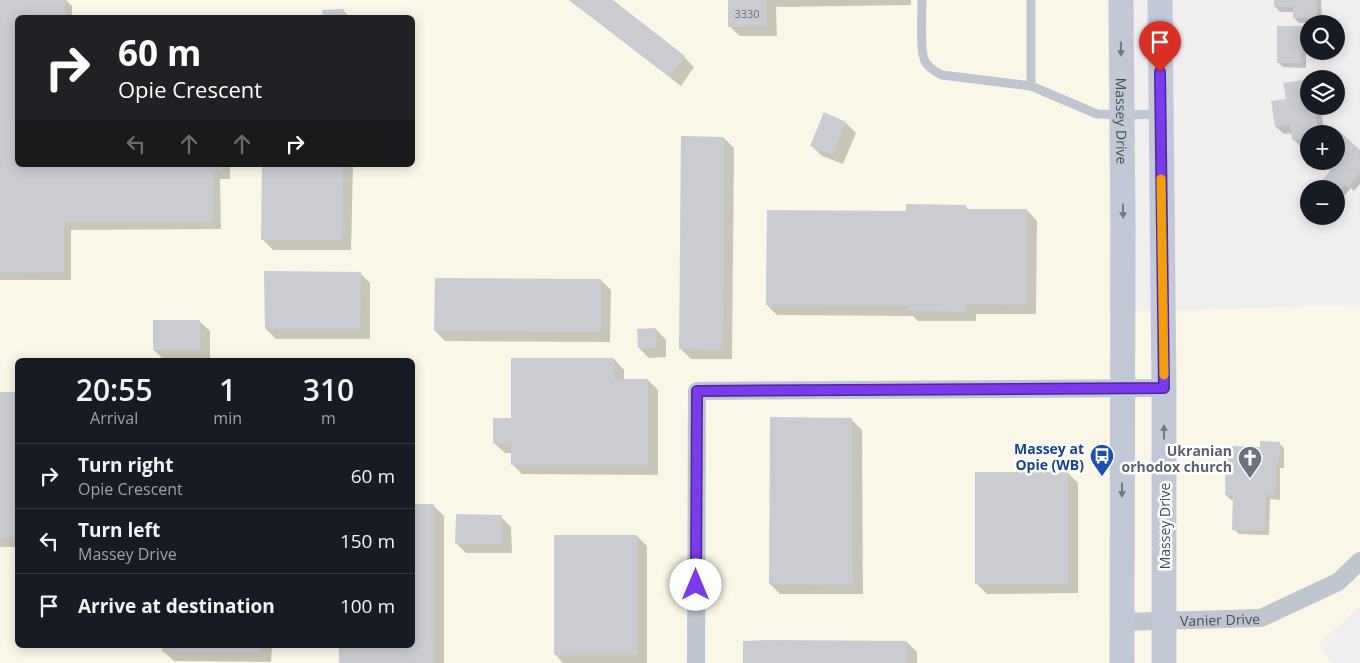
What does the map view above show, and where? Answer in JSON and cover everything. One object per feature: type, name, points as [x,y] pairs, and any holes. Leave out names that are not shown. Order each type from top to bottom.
[{"type":"street","name":"Massey Drive","points":[[1121,0],[1124,225],[1122,663]]},
{"type":"street","name":"Massey Drive","points":[[1160,0],[1164,388],[1164,663]]},
{"type":"street","points":[[696,663],[697,391],[1164,388]]},
{"type":"street","name":"Vanier Drive","points":[[1122,622],[1261,618],[1338,582],[1360,561]]},
{"type":"lane","points":[[922,0],[924,62],[932,70],[942,75],[1031,86],[1097,114],[1160,114]]},
{"type":"lane","points":[[1031,0],[1031,86]]},
{"type":"shaded area","points":[[0,0],[1108,0],[1109,312],[1360,305],[1360,606],[1318,645],[1332,663],[0,663]]},
{"type":"building","points":[[0,0],[65,0],[65,15],[15,15],[15,167],[223,167],[223,171],[213,171],[213,222],[64,222],[64,272],[0,273]]},
{"type":"building","points":[[569,0],[613,0],[685,56],[670,77]]},
{"type":"building","points":[[728,0],[767,0],[767,26],[728,27]]},
{"type":"building","points":[[1274,0],[1317,0],[1317,15],[1300,15],[1300,18],[1293,18],[1293,7],[1274,7]]},
{"type":"building","points":[[344,9],[344,15],[323,15],[322,10]]},
{"type":"building","points":[[1277,26],[1300,26],[1301,63],[1277,63]]},
{"type":"building","points":[[1300,80],[1300,115],[1316,115],[1317,125],[1300,125],[1300,139],[1292,140],[1290,125],[1275,127],[1271,101],[1286,99],[1283,83]]},
{"type":"building","points":[[824,112],[846,122],[833,155],[810,146]]},
{"type":"building","points":[[681,136],[724,137],[723,350],[679,349]]},
{"type":"building","points":[[1345,136],[1360,150],[1360,173],[1348,187],[1345,184],[1345,180],[1323,179],[1330,171],[1329,170],[1345,170]]},
{"type":"building","points":[[262,167],[343,167],[342,240],[261,240]]},
{"type":"building","points":[[906,204],[966,205],[966,209],[1027,209],[1027,305],[966,304],[966,312],[907,311],[907,306],[766,305],[767,210],[906,211]]},
{"type":"building","points":[[264,271],[361,272],[360,329],[265,329]]},
{"type":"building","points":[[435,278],[601,279],[601,332],[434,331]]},
{"type":"building","points":[[153,320],[200,320],[200,350],[153,350]]},
{"type":"building","points":[[656,328],[656,348],[638,348],[637,329]]},
{"type":"building","points":[[511,358],[614,358],[614,379],[648,379],[648,465],[511,465],[511,443],[493,443],[493,418],[511,418]]},
{"type":"building","points":[[0,392],[15,392],[15,537],[0,538]]},
{"type":"building","points":[[770,417],[852,418],[853,585],[769,584]]},
{"type":"building","name":"Ukranian orhodox church","points":[[1260,441],[1280,442],[1279,464],[1276,464],[1275,495],[1266,495],[1265,531],[1232,530],[1233,496],[1225,495],[1226,446],[1260,447]]},
{"type":"building","points":[[975,472],[1068,472],[1068,584],[975,584]]},
{"type":"building","points":[[415,504],[434,504],[434,663],[339,663],[339,648],[415,648]]},
{"type":"building","points":[[456,514],[502,515],[502,544],[455,544]]},
{"type":"building","points":[[554,535],[637,535],[637,655],[554,655]]},
{"type":"building","points":[[743,641],[907,641],[907,663],[743,663]]},
{"type":"building","points":[[162,648],[262,648],[261,652],[162,652]]},
{"type":"slow traffic","points":[[1161,179],[1164,375]]},
{"type":"place","name":"Massey at Opie (WB)","points":[[1102,477]]},
{"type":"place","name":"Ukranian orhodox church","points":[[1250,479]]},
{"type":"route","points":[[696,585],[697,391],[1164,388],[1160,72]]}]
